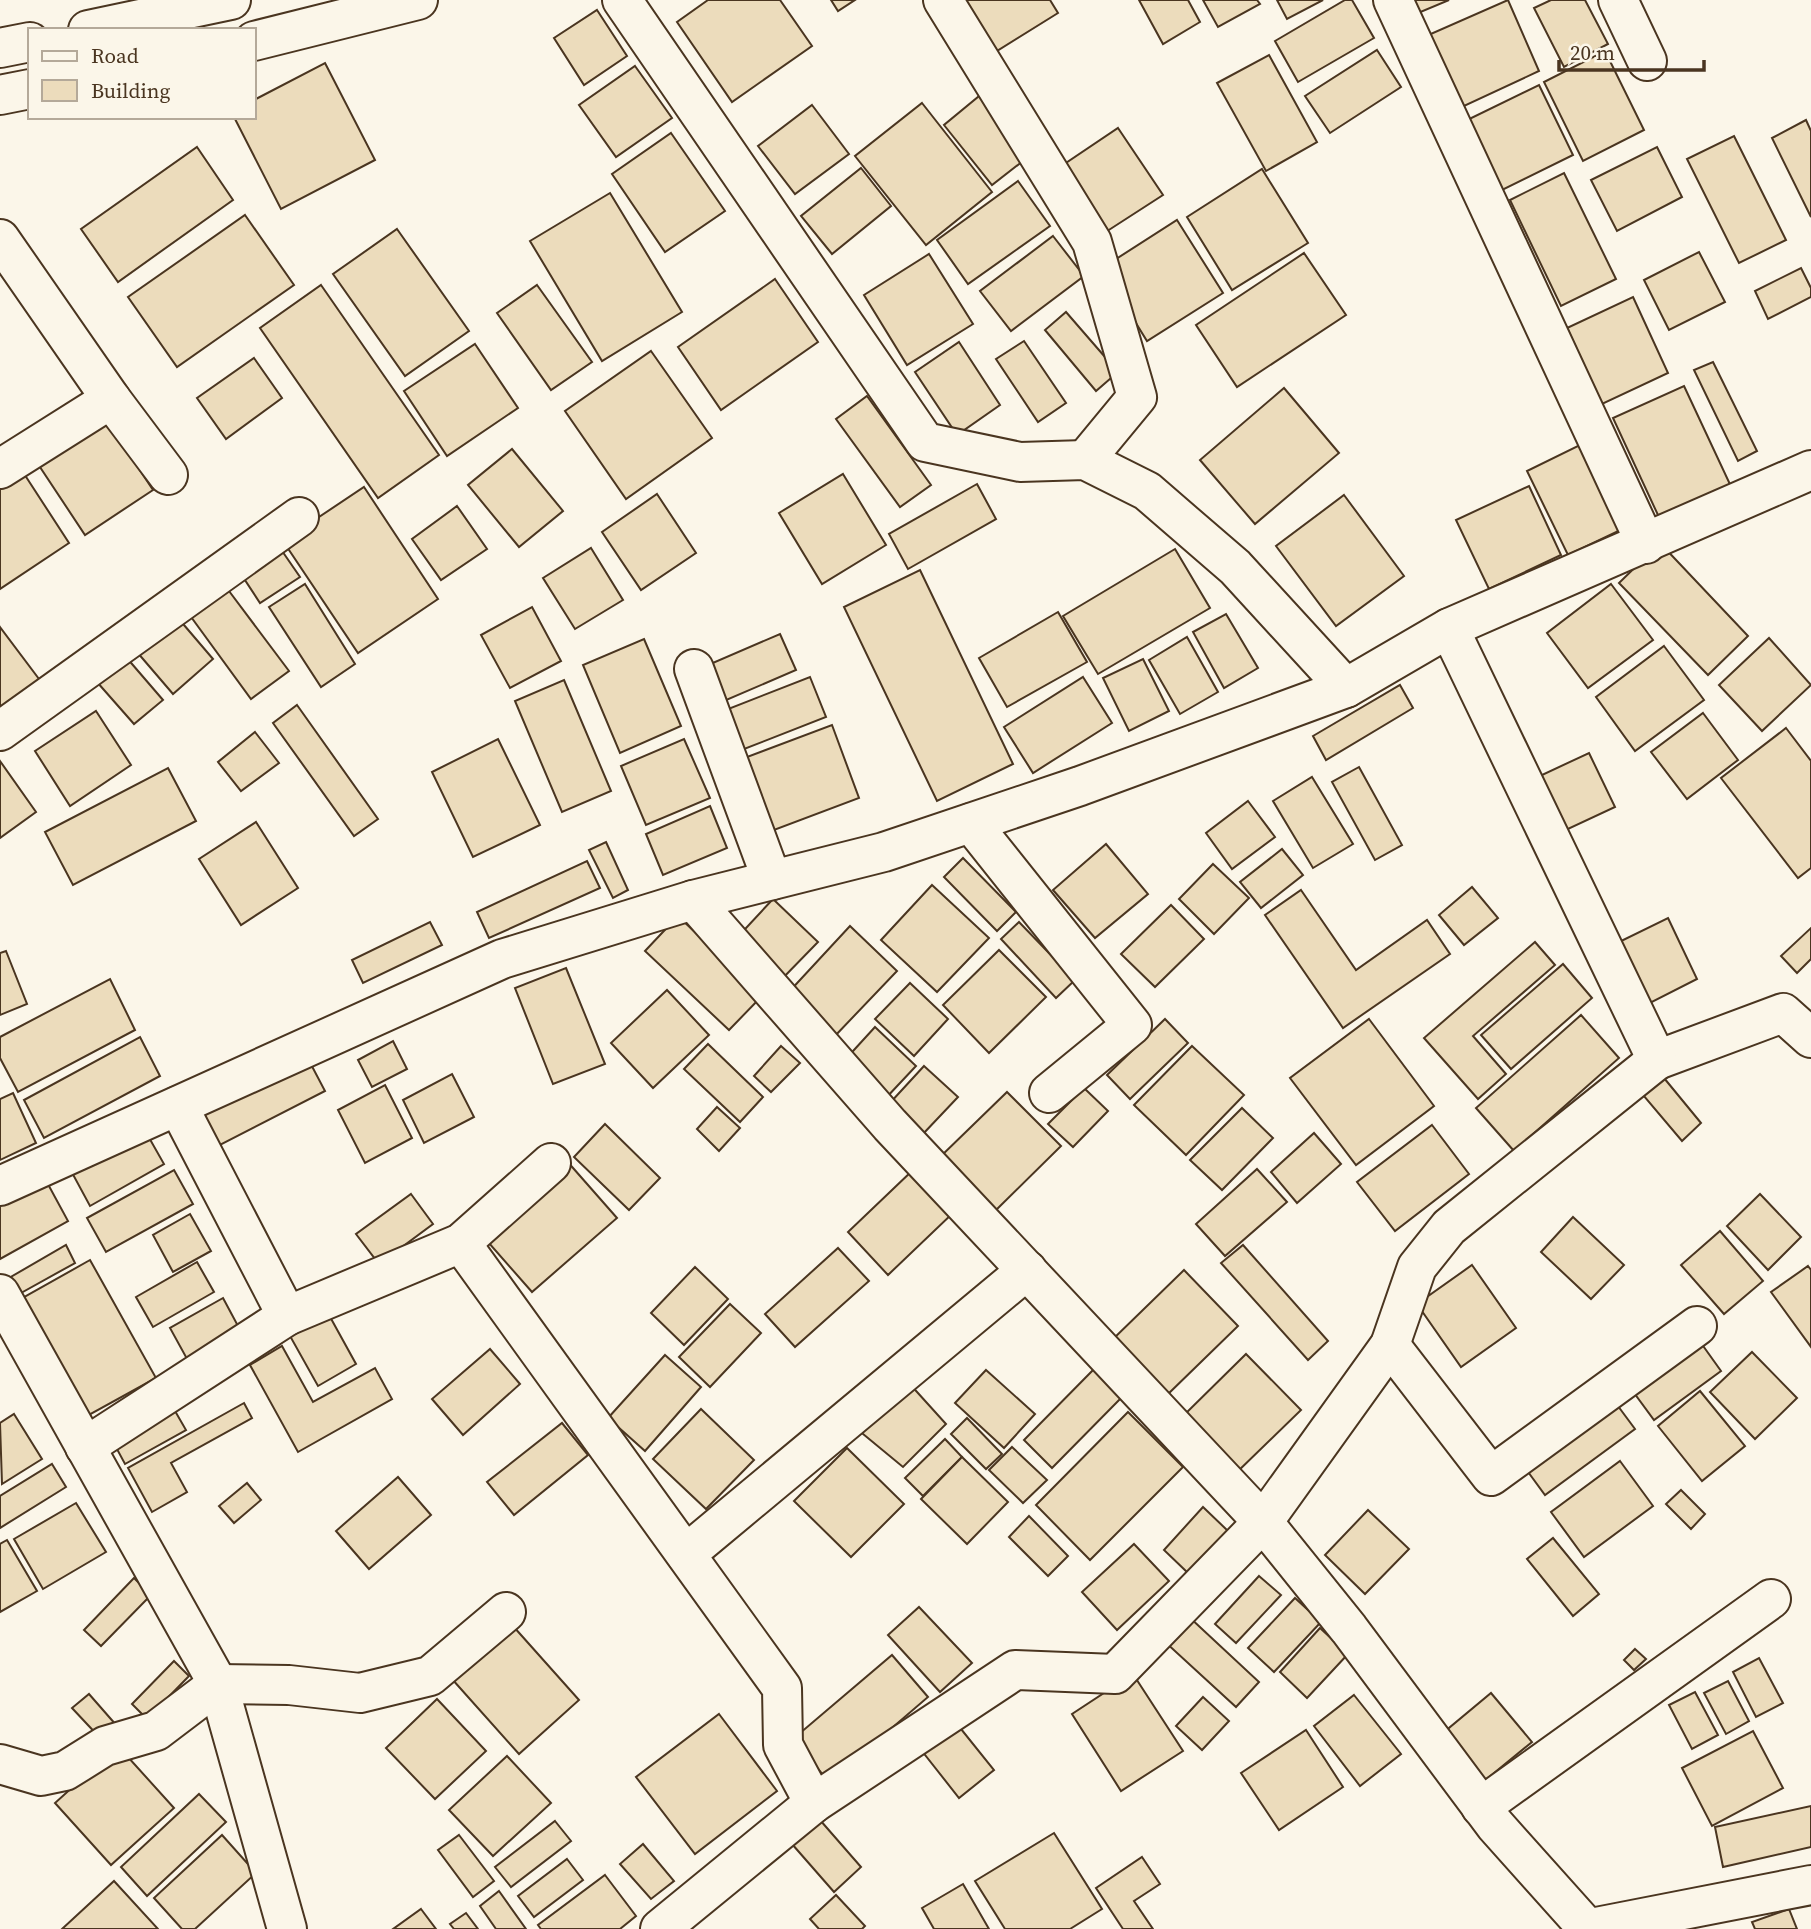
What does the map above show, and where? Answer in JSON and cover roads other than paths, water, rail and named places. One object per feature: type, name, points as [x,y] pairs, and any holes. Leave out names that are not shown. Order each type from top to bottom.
[{"type":"street","points":[[256,40],[418,0]]},
{"type":"street","points":[[622,0],[925,442],[1020,462],[1086,460],[1147,491],[1235,567],[1346,688]]},
{"type":"street","points":[[943,0],[1092,242],[1137,397],[1086,460]]},
{"type":"street","points":[[1393,0],[1646,544]]},
{"type":"street","points":[[1618,0],[1647,61]]},
{"type":"street","points":[[97,28],[223,1]]},
{"type":"street","points":[[0,48],[28,42]]},
{"type":"street","points":[[0,96],[28,89]]},
{"type":"street","points":[[0,239],[111,399],[168,475]]},
{"type":"street","points":[[0,469],[111,399]]},
{"type":"street","points":[[0,1186],[502,959],[693,900],[884,852],[1080,786],[1346,688],[1449,628],[1811,470]]},
{"type":"street","points":[[0,731],[299,517]]},
{"type":"street","points":[[1449,628],[1657,1060]]},
{"type":"street","points":[[694,669],[772,880]]},
{"type":"street","points":[[971,822],[1132,1025],[1049,1093]]},
{"type":"street","points":[[693,900],[890,1125],[1262,1522],[1349,1629],[1482,1807],[1587,1929],[1811,1885]]},
{"type":"street","points":[[660,1929],[814,1803],[1015,1670],[1115,1674],[1262,1522],[1390,1345],[1417,1267],[1449,1227],[1657,1060],[1783,1013],[1811,1038]]},
{"type":"street","points":[[178,1106],[288,1316]]},
{"type":"street","points":[[85,1447],[288,1316],[461,1243],[551,1163]]},
{"type":"street","points":[[461,1243],[782,1688],[783,1745],[814,1803]]},
{"type":"street","points":[[685,1554],[1027,1270]]},
{"type":"street","points":[[0,1294],[218,1684],[287,1929]]},
{"type":"street","points":[[1390,1345],[1491,1476],[1697,1326]]},
{"type":"street","points":[[1482,1807],[1772,1599]]},
{"type":"street","points":[[0,1764],[41,1776],[65,1771],[105,1746],[156,1731],[218,1684],[289,1685],[360,1693],[430,1676],[506,1612]]}]
